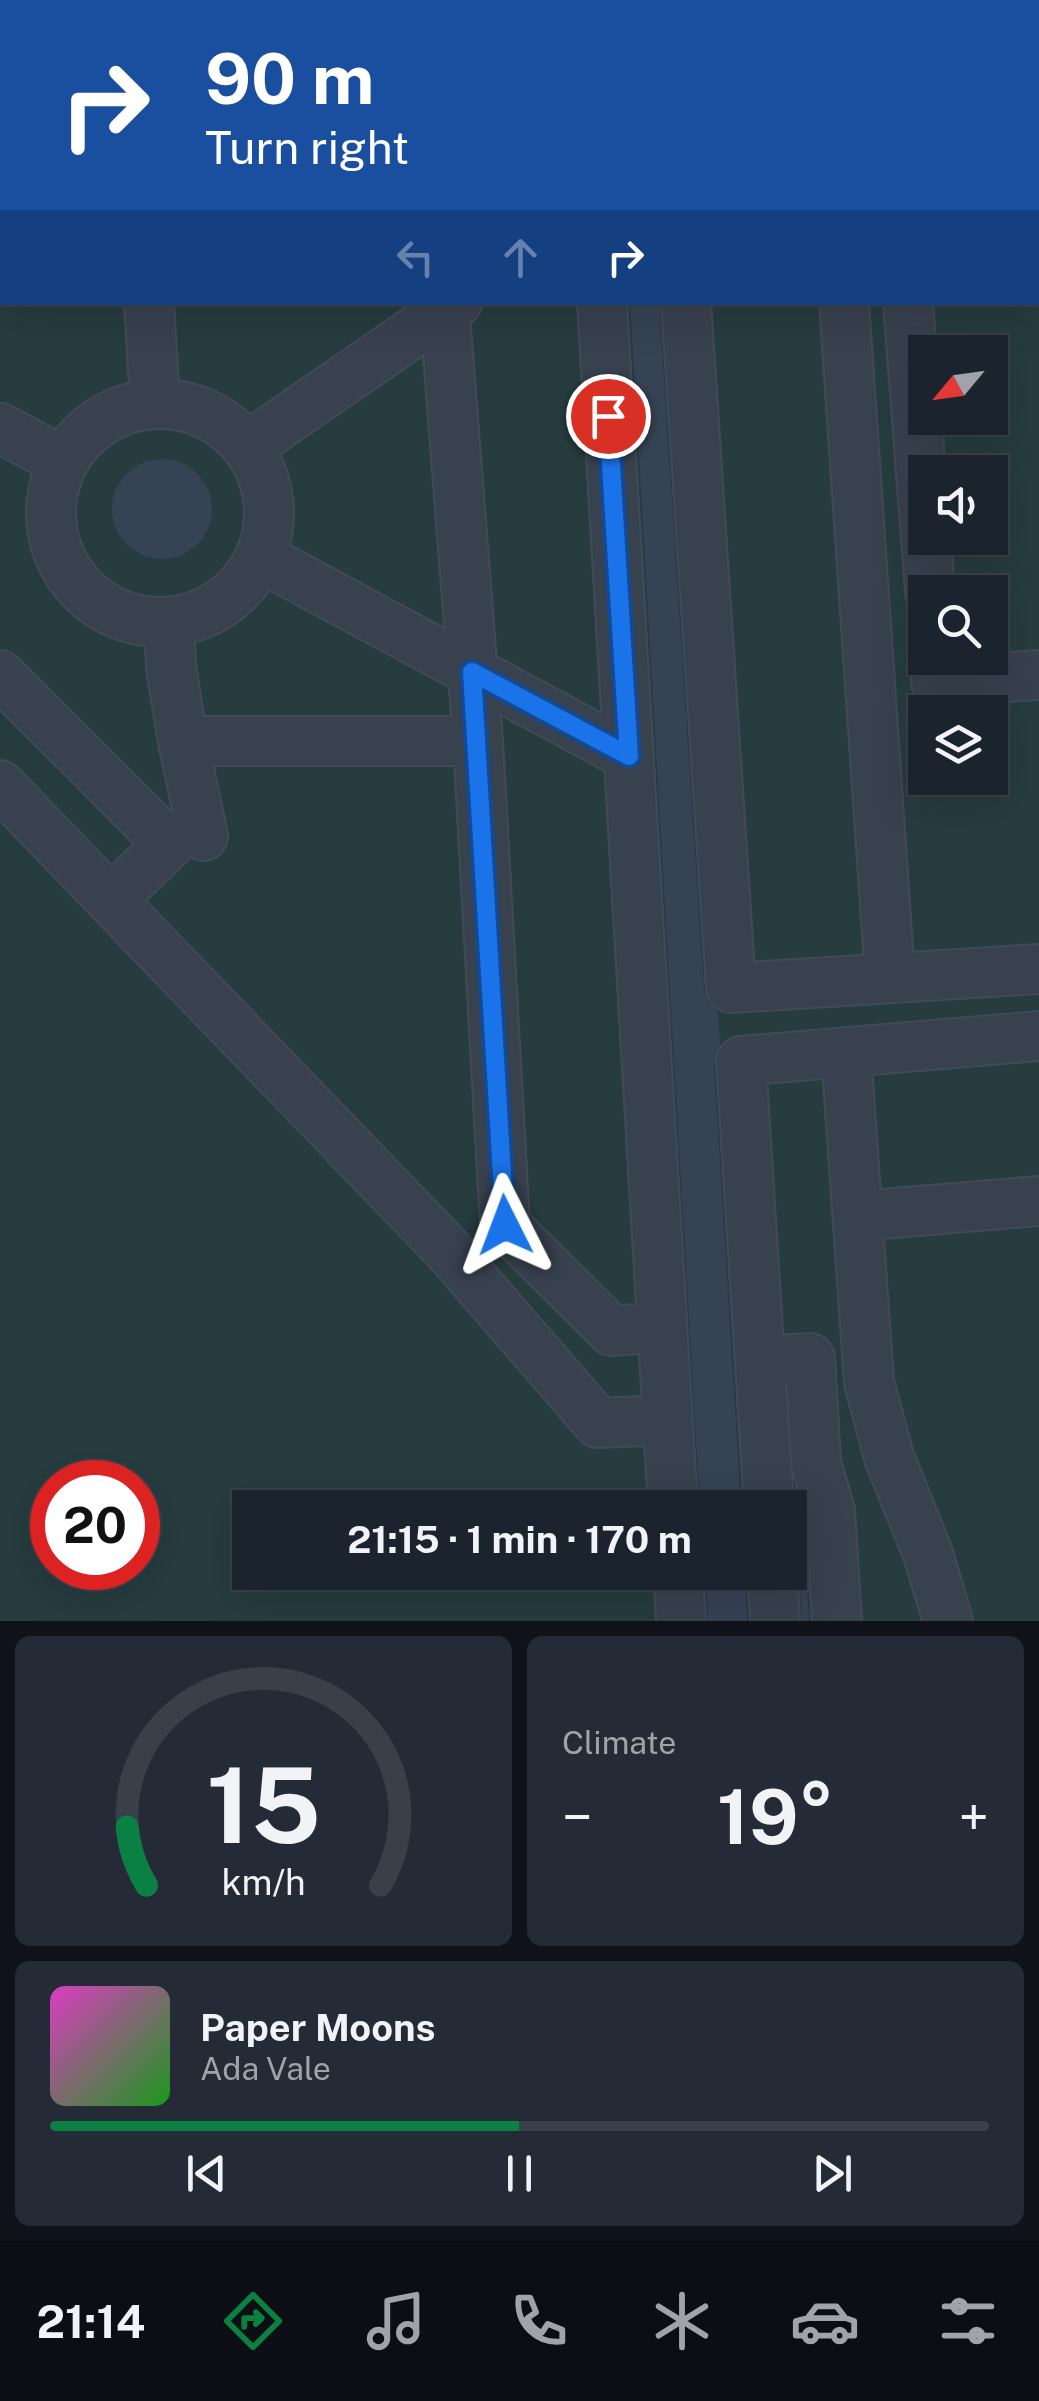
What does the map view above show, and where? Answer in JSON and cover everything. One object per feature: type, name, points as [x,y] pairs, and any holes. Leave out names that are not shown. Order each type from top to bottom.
[{"type":"lane","points":[[148,305],[155,404]]},
{"type":"lane","points":[[247,447],[448,305]]},
{"type":"lane","points":[[448,305],[505,1225],[612,1331],[662,1327]]},
{"type":"lane","points":[[602,305],[673,1490]]},
{"type":"lane","points":[[686,305],[731,988],[1039,969]]},
{"type":"lane","points":[[844,305],[890,978]]},
{"type":"lane","points":[[908,305],[920,455]]},
{"type":"lane","points":[[155,404],[181,406],[228,427],[247,447],[264,480],[269,519],[260,557],[245,582],[223,602],[198,616],[169,622],[142,621],[115,613],[72,578],[58,551],[52,521],[53,490],[64,462],[80,439],[102,421],[127,409],[155,404]]},
{"type":"lane","points":[[0,428],[64,462]]},
{"type":"lane","points":[[260,557],[629,756]]},
{"type":"lane","points":[[169,622],[170,667],[202,836]]},
{"type":"lane","points":[[0,675],[169,844],[112,899]]},
{"type":"lane","points":[[936,675],[936,682],[1039,675]]},
{"type":"lane","points":[[183,741],[478,741]]},
{"type":"lane","points":[[0,785],[449,1251],[598,1423],[668,1420]]},
{"type":"lane","points":[[0,826],[52,840]]},
{"type":"lane","points":[[767,1490],[740,1061],[1039,1036]]},
{"type":"lane","points":[[846,1052],[869,1382],[877,1419],[928,1554],[948,1621]]},
{"type":"lane","points":[[858,1216],[1039,1201]]},
{"type":"lane","points":[[760,1361],[810,1358],[816,1462],[830,1511],[837,1621]]},
{"type":"lane","points":[[679,1590],[681,1621]]},
{"type":"lane","points":[[773,1590],[775,1621]]},
{"type":"green space","points":[[0,305],[1039,305],[1039,1621],[0,1621]]},
{"type":"building","points":[[630,305],[659,305],[704,990],[708,1002],[718,1012],[720,1045],[714,1063],[740,1490],[699,1490]]},
{"type":"building","points":[[162,459],[181,463],[198,473],[208,490],[212,509],[208,528],[198,545],[181,555],[162,559],[143,555],[126,545],[116,528],[112,509],[116,490],[126,473],[143,463]]},
{"type":"building","points":[[807,1586],[809,1621],[802,1621],[800,1590],[807,1590]]},
{"type":"building","points":[[707,1590],[746,1590],[747,1621],[708,1621]]},
{"type":"route","points":[[505,1225],[472,672],[629,756],[608,416]]}]
